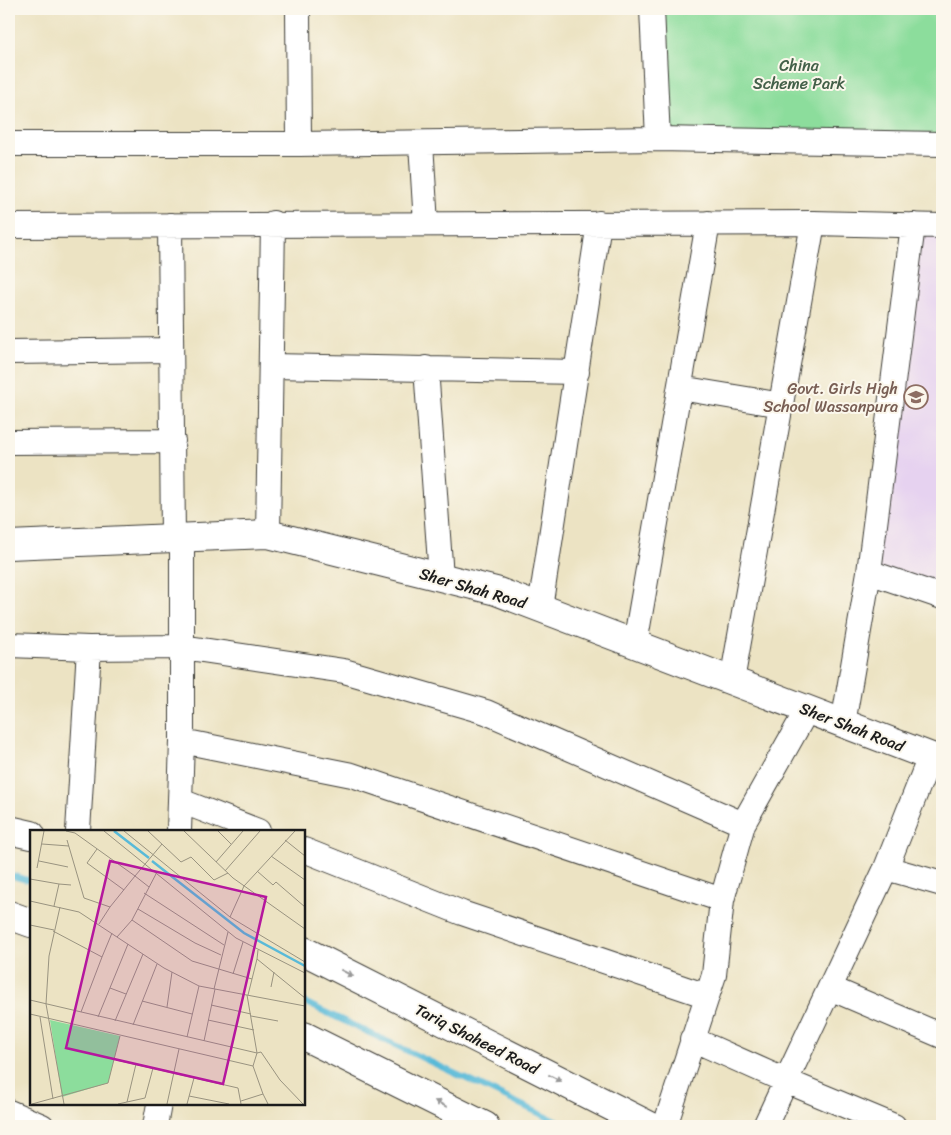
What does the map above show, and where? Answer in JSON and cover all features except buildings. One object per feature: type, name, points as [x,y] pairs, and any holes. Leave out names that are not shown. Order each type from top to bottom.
[{"type":"main road","name":"Sher Shah Road","points":[[9,545],[268,534],[496,591],[936,759]]},
{"type":"main road","points":[[9,830],[30,836]]},
{"type":"main road","points":[[9,915],[30,923]]},
{"type":"main road","name":"Tariq Shaheed Road","points":[[305,953],[650,1126]]},
{"type":"main road","points":[[305,1036],[484,1126]]},
{"type":"street","points":[[298,9],[299,144]]},
{"type":"street","points":[[652,9],[658,139]]},
{"type":"street","points":[[9,144],[299,144],[658,139],[942,144]]},
{"type":"street","points":[[421,143],[426,224]]},
{"type":"street","points":[[268,534],[273,223]]},
{"type":"street","points":[[9,226],[273,223],[813,223],[942,226]]},
{"type":"street","points":[[540,608],[599,223]]},
{"type":"street","points":[[635,644],[708,223]]},
{"type":"street","points":[[732,681],[813,223]]},
{"type":"street","points":[[170,224],[173,441],[182,648],[179,830]]},
{"type":"street","points":[[843,724],[869,572],[913,226]]},
{"type":"street","points":[[9,352],[171,350]]},
{"type":"street","points":[[272,366],[577,372]]},
{"type":"street","points":[[426,368],[441,577]]},
{"type":"street","points":[[680,388],[782,404]]},
{"type":"street","points":[[9,442],[173,441]]},
{"type":"street","points":[[869,572],[942,597]]},
{"type":"street","points":[[9,645],[210,650],[344,672],[486,712],[743,824]]},
{"type":"street","points":[[78,830],[88,648]]},
{"type":"street","points":[[664,1126],[714,975],[722,900],[743,824],[807,710]]},
{"type":"street","points":[[182,741],[352,775],[722,900]]},
{"type":"street","points":[[765,1126],[936,759]]},
{"type":"street","points":[[181,801],[255,830]]},
{"type":"street","points":[[305,850],[462,913],[707,996]]},
{"type":"street","points":[[886,868],[942,884]]},
{"type":"street","points":[[830,988],[942,1036]]},
{"type":"street","points":[[692,1039],[894,1126]]},
{"type":"street","points":[[155,1126],[159,1105]]},
{"type":"street","points":[[9,1112],[42,1126]]},
{"type":"shaded area","name":"Govt. Girls High School Wassanpura","points":[[912,223],[942,223],[942,598],[869,572]]},
{"type":"green space","name":"China Scheme Park","points":[[653,9],[942,9],[942,140],[658,139]]},
{"type":"waterway","points":[[9,875],[30,881]]},
{"type":"waterway","points":[[305,1002],[566,1126]]},
{"type":"place","name":"Govt. Girls High School Wassanpura","points":[[916,397]]}]
